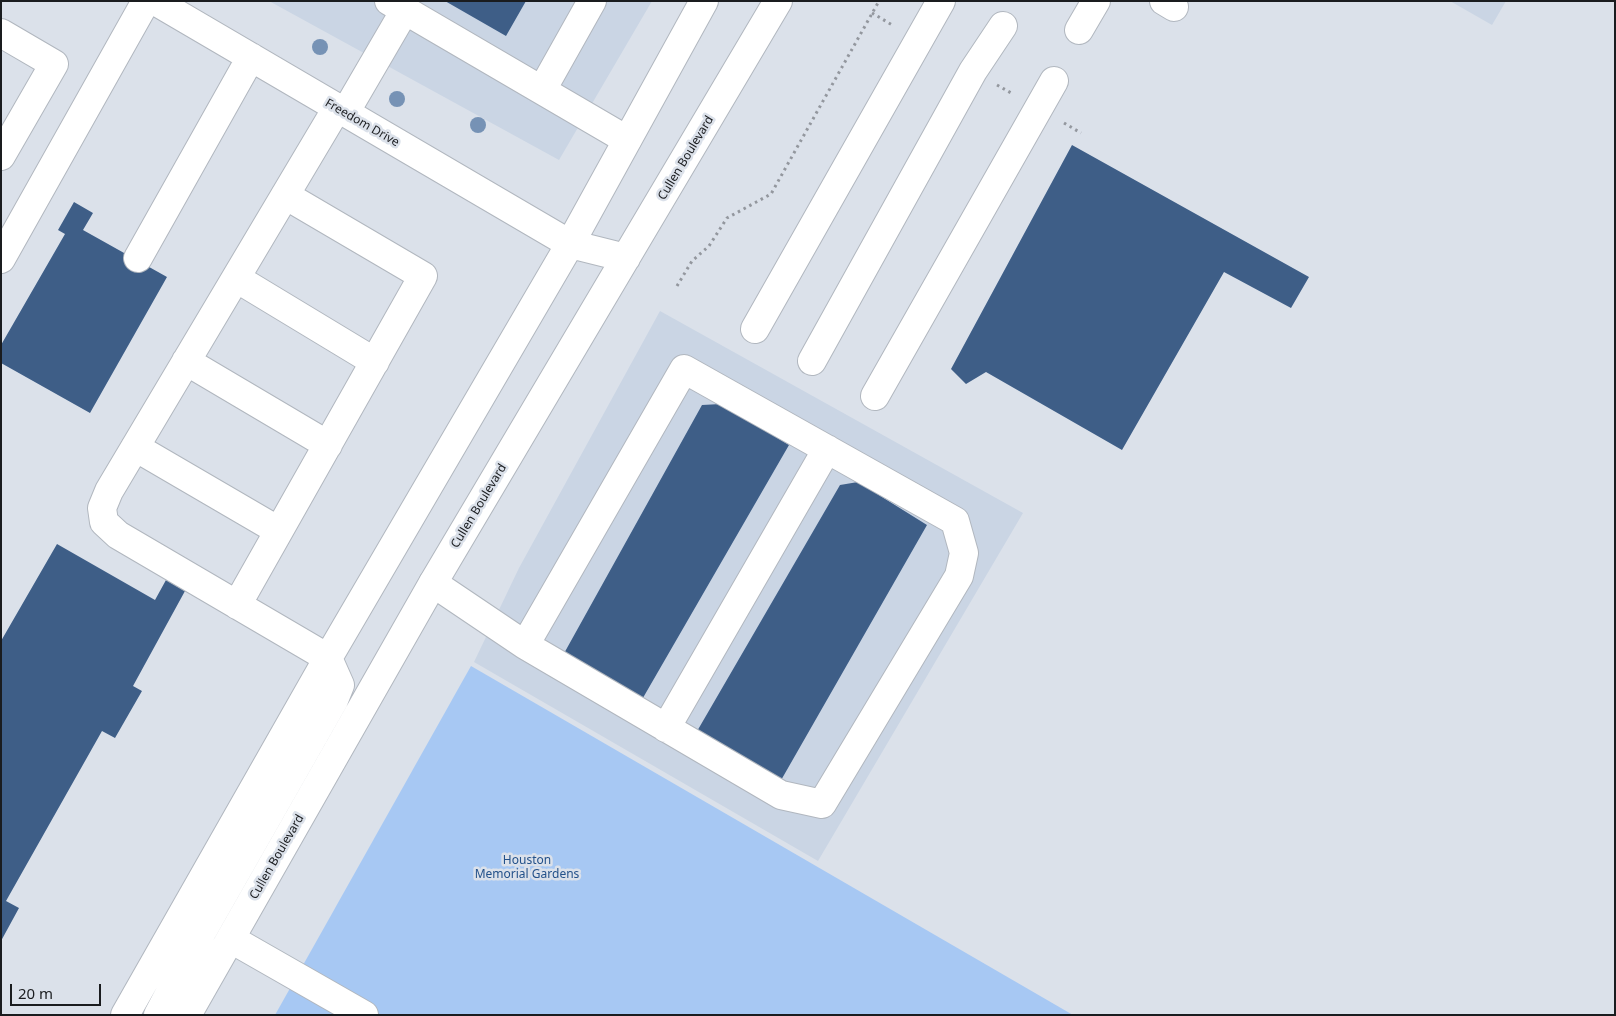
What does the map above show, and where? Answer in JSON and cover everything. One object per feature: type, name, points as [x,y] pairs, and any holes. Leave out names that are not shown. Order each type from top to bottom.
[{"type":"main road","points":[[1,259],[146,1]]},
{"type":"main road","name":"Freedom Drive","points":[[155,1],[570,244],[626,258]]},
{"type":"main road","points":[[542,90],[592,1]]},
{"type":"main road","points":[[125,1015],[328,658],[570,244],[704,1]]},
{"type":"main road","name":"Cullen Boulevard","points":[[187,1015],[433,583],[626,258],[767,13],[778,1]]},
{"type":"main road","points":[[756,329],[941,1]]},
{"type":"main road","points":[[1079,30],[1096,1]]},
{"type":"main road","points":[[158,1015],[203,930],[334,700],[340,685],[328,658],[118,535],[104,522],[102,508],[109,491],[285,195],[341,110],[393,4],[627,140]]},
{"type":"main road","points":[[812,361],[973,71],[1003,26]]},
{"type":"main road","points":[[1,33],[54,64],[3,148]]},
{"type":"main road","points":[[138,258],[251,58]]},
{"type":"main road","points":[[875,396],[1054,81]]},
{"type":"main road","points":[[237,605],[423,276],[285,195]]},
{"type":"main road","points":[[236,278],[375,362]]},
{"type":"main road","points":[[186,361],[328,444]]},
{"type":"main road","points":[[433,583],[524,646],[781,795],[822,804],[959,576],[964,553],[955,521],[684,369],[524,646]]},
{"type":"main road","points":[[135,447],[279,531]]},
{"type":"main road","points":[[666,728],[827,449]]},
{"type":"main road","points":[[231,939],[364,1015]]},
{"type":"path","points":[[677,286],[692,262],[709,246],[727,218],[771,194],[879,1]]},
{"type":"shaded area","points":[[269,1],[652,1],[559,160]]},
{"type":"shaded area","points":[[1450,1],[1506,1],[1492,25]]},
{"type":"shaded area","points":[[660,311],[1023,513],[818,861],[474,662],[519,568]]},
{"type":"green space","name":"Houston Memorial Gardens","points":[[471,666],[1073,1015],[275,1015]]},
{"type":"building","points":[[445,1],[526,1],[506,36]]},
{"type":"building","points":[[1072,145],[1309,277],[1291,308],[1224,272],[1122,450],[986,372],[966,384],[951,369]]},
{"type":"building","points":[[74,202],[93,213],[83,230],[167,277],[90,413],[1,363],[1,345],[65,234],[58,230]]},
{"type":"building","points":[[721,404],[789,445],[640,703],[562,657],[702,405]]},
{"type":"building","points":[[858,482],[927,525],[780,782],[696,733],[840,485]]},
{"type":"building","points":[[57,544],[155,600],[166,580],[185,591],[133,686],[142,691],[115,738],[102,731],[6,901],[19,908],[1,941],[1,641]]}]
